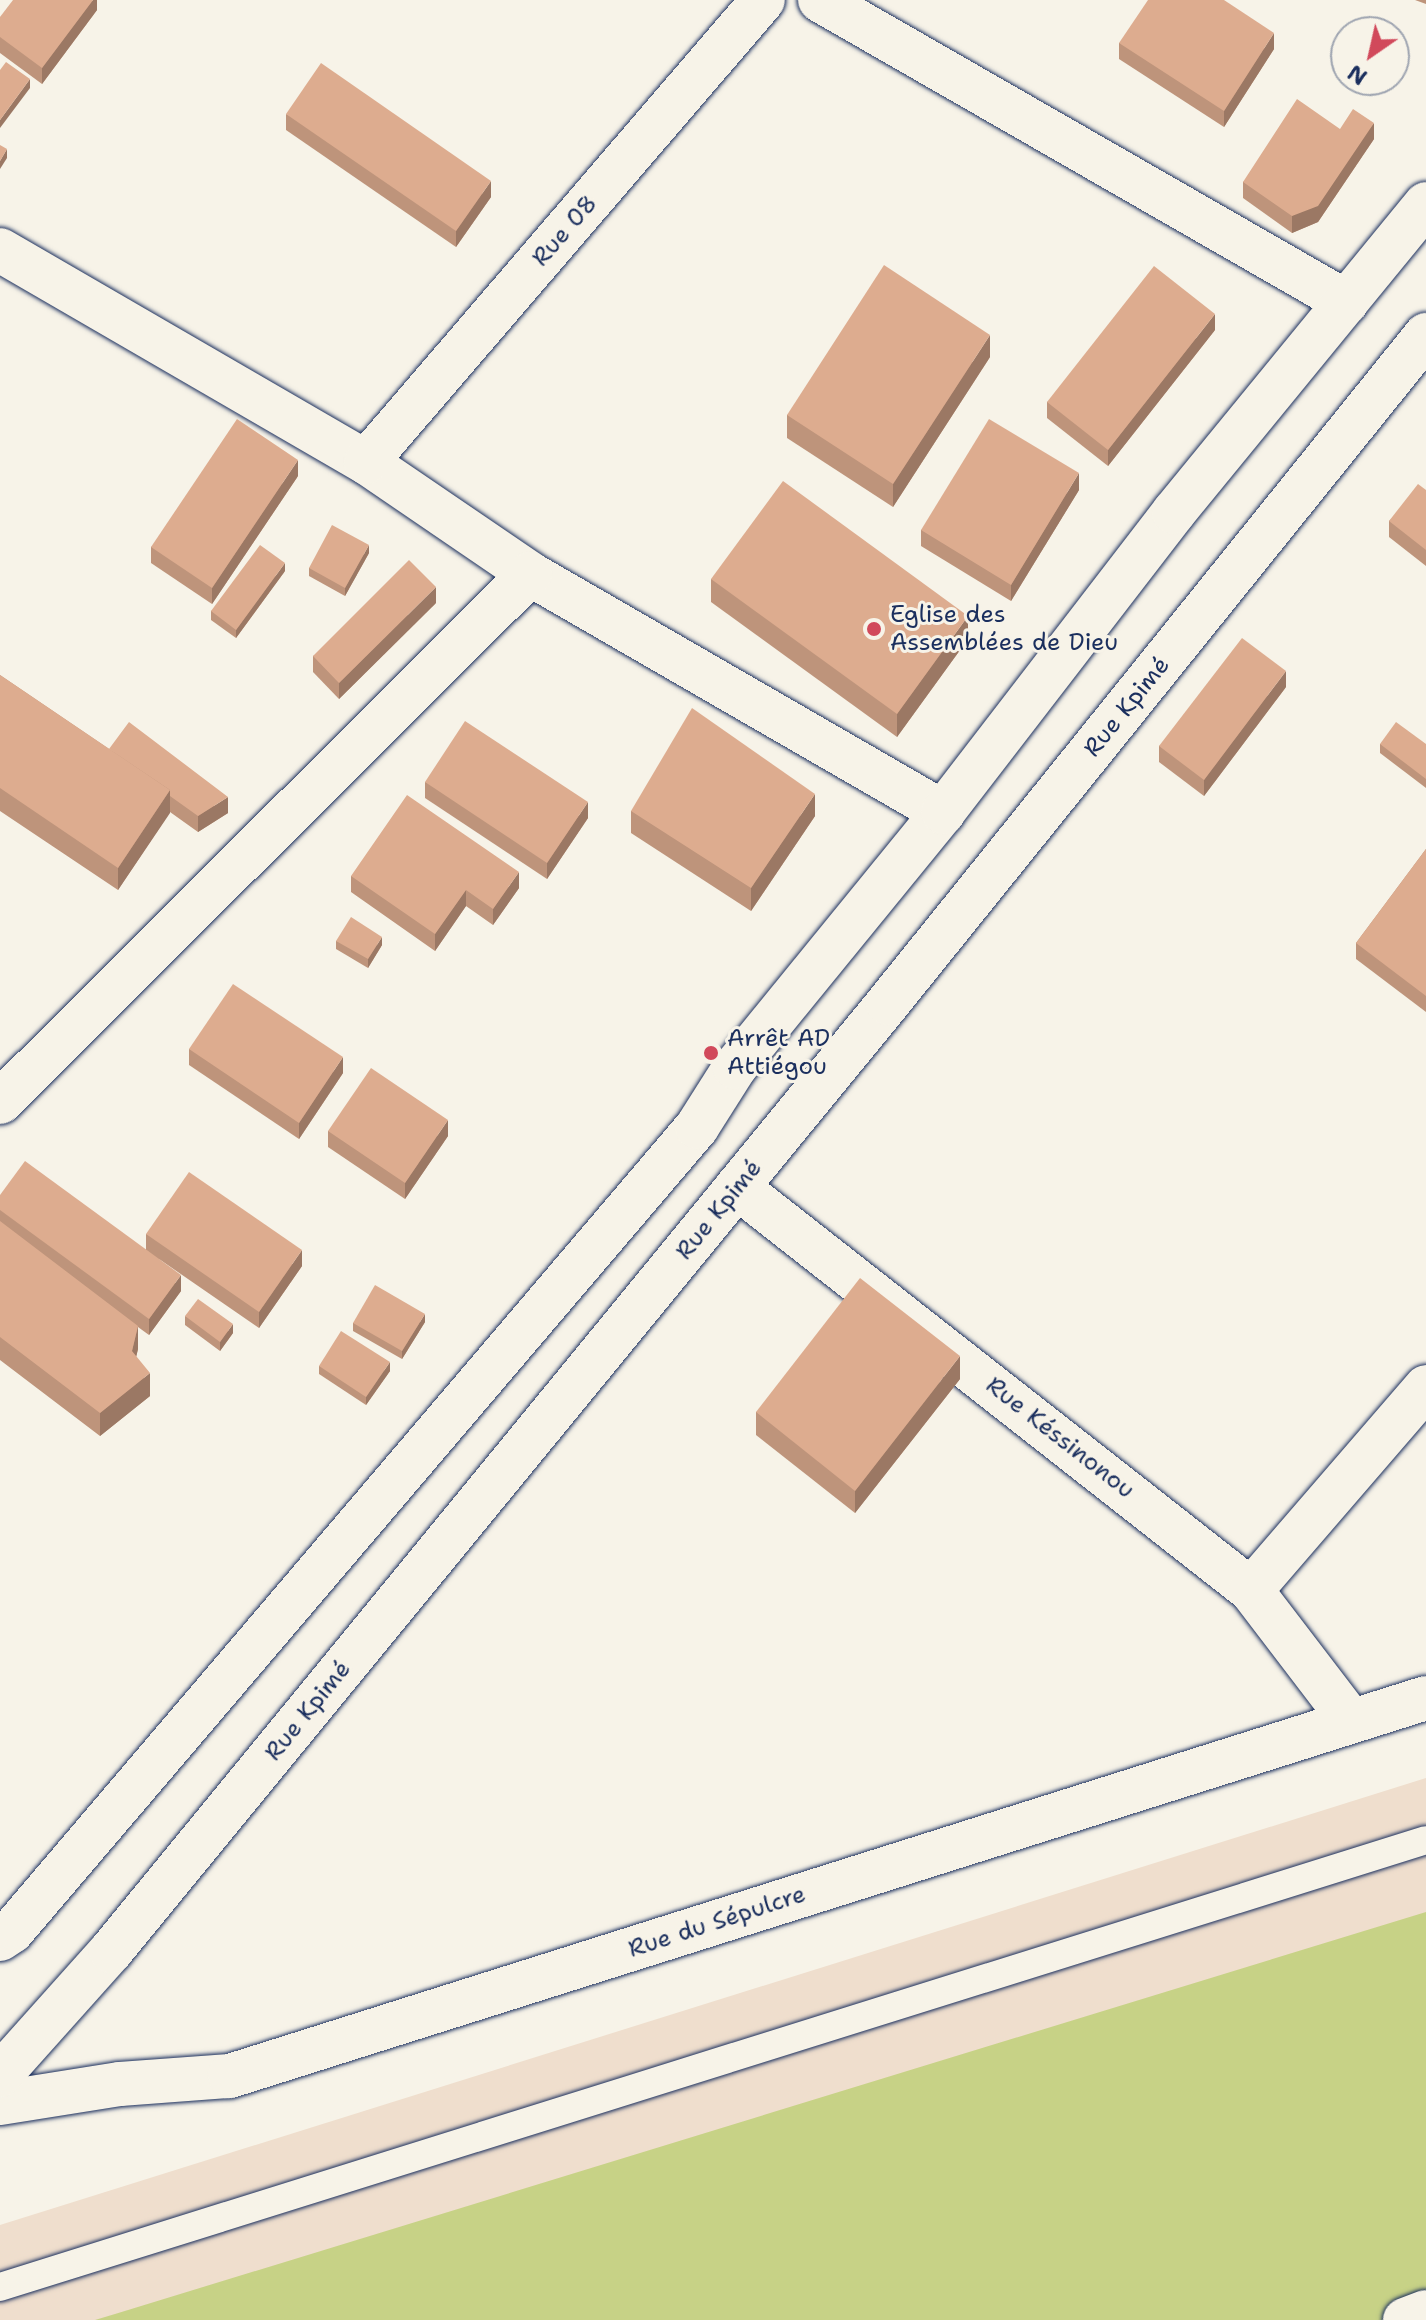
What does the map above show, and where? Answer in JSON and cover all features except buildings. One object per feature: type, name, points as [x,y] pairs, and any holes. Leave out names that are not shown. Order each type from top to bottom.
[{"type":"street","name":"Rue 08","points":[[366,462],[763,0]]},
{"type":"street","points":[[820,0],[1346,302]]},
{"type":"street","points":[[0,1939],[12,1931],[697,1127],[735,1067],[943,812],[1174,512],[1426,204]]},
{"type":"street","points":[[0,250],[366,462],[530,574],[943,812]]},
{"type":"street","name":"Rue Kpimé","points":[[0,2075],[121,1939],[737,1187],[1426,335]]},
{"type":"street","points":[[0,1102],[530,574]]},
{"type":"street","name":"Rue Késsinonou","points":[[737,1187],[1251,1590],[1351,1721]]},
{"type":"street","points":[[1251,1590],[1426,1387]]},
{"type":"street","name":"Rue du Sépulcre","points":[[0,2103],[120,2084],[230,2076],[1426,1698]]},
{"type":"street","points":[[1405,2320],[1426,2312]]},
{"type":"lane","points":[[0,2287],[1426,1840]]},
{"type":"shaded area","points":[[1426,1778],[1426,2320],[0,2320],[0,2225]]},
{"type":"green space","points":[[1426,1912],[1426,2320],[95,2320],[115,2314]]},
{"type":"place","name":"Eglise des Assemblées de Dieu","points":[[874,629]]},
{"type":"place","name":"Arrêt AD Attiégou","points":[[711,1053]]}]
